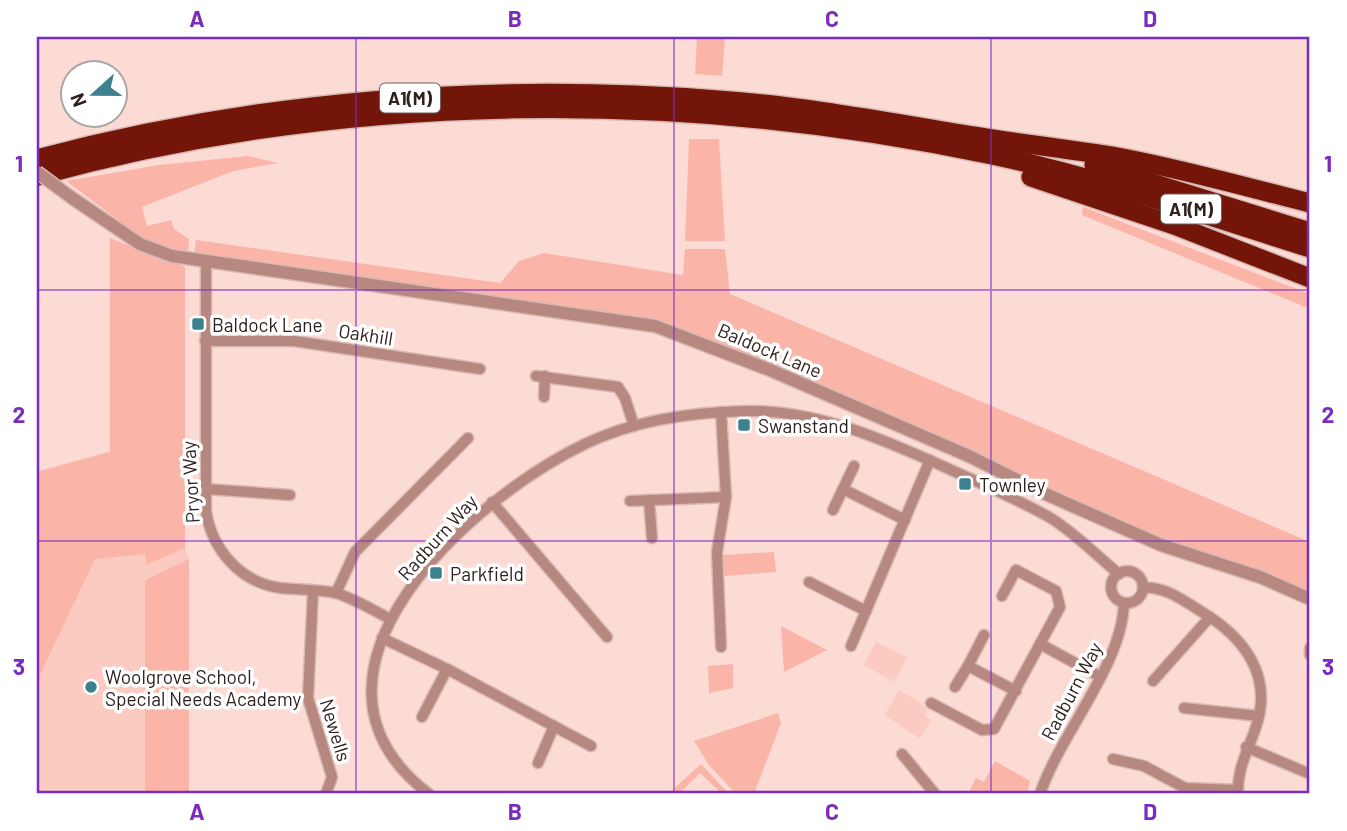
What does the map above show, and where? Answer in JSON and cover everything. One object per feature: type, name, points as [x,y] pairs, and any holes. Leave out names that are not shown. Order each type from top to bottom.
[{"type":"highway","name":"A1(M)","points":[[37,159],[179,128],[361,102],[500,94],[629,95],[720,100],[883,119],[981,137],[1129,174],[1310,232]]},
{"type":"highway","name":"A1(M)","points":[[37,174],[239,133],[362,118],[561,108],[677,113],[741,117],[917,141],[1070,174],[1310,248]]},
{"type":"highway","points":[[981,137],[1130,159],[1310,203]]},
{"type":"highway","points":[[917,141],[1120,205],[1310,278]]},
{"type":"street","name":"Baldock Lane","points":[[37,174],[140,244],[206,263],[655,326],[770,370],[969,456],[1161,545],[1260,577],[1310,599]]},
{"type":"street","name":"Pryor Way","points":[[206,263],[206,489],[210,530],[223,554],[235,567],[268,585],[336,593],[390,619]]},
{"type":"street","name":"Oakhill","points":[[205,341],[294,341],[480,369]]},
{"type":"street","points":[[544,397],[540,376],[618,387],[625,397],[634,426]]},
{"type":"street","name":"Radburn Way","points":[[429,794],[411,780],[393,760],[375,720],[371,685],[382,638],[390,619],[450,542],[492,502],[536,469],[589,442],[634,426],[661,419],[750,411],[822,421],[875,435],[1051,518],[1119,574]]},
{"type":"street","points":[[721,412],[726,497],[716,552],[721,647]]},
{"type":"street","points":[[336,593],[355,552],[468,438]]},
{"type":"street","points":[[851,646],[930,460]]},
{"type":"street","points":[[832,510],[854,466]]},
{"type":"street","points":[[206,489],[290,495]]},
{"type":"street","points":[[843,489],[905,520]]},
{"type":"street","points":[[630,501],[726,497]]},
{"type":"street","points":[[649,500],[652,538]]},
{"type":"street","points":[[492,502],[607,637]]},
{"type":"street","points":[[931,703],[982,730],[990,731],[996,727],[1060,607],[1056,591],[1016,570],[1002,596]]},
{"type":"street","name":"Radburn Way","points":[[1040,794],[1054,760],[1117,643],[1124,603],[1116,598],[1111,587],[1119,574],[1127,571],[1136,574],[1143,588]]},
{"type":"street","points":[[809,582],[866,611]]},
{"type":"street","points":[[1113,759],[1144,766],[1185,788],[1238,792],[1246,747],[1259,716],[1261,688],[1256,665],[1235,636],[1210,617],[1172,594],[1143,588],[1137,599],[1124,603]]},
{"type":"street","name":"Newells","points":[[313,590],[308,698],[332,777],[331,787],[326,794]]},
{"type":"street","points":[[1153,681],[1210,617]]},
{"type":"street","points":[[955,687],[984,635]]},
{"type":"street","points":[[382,638],[447,668],[592,746]]},
{"type":"street","points":[[1040,644],[1099,676]]},
{"type":"street","points":[[1310,648],[1310,655]]},
{"type":"street","points":[[968,666],[1016,691]]},
{"type":"street","points":[[422,716],[447,668]]},
{"type":"street","points":[[1184,708],[1259,716]]},
{"type":"street","points":[[538,763],[554,726]]},
{"type":"street","points":[[1246,747],[1310,775]]},
{"type":"street","points":[[902,754],[935,794]]},
{"type":"shaded area","points":[[697,37],[725,37],[722,76],[695,74]]},
{"type":"shaded area","points":[[689,139],[719,139],[725,241],[685,241]]},
{"type":"shaded area","points":[[248,156],[278,163],[233,171],[142,207],[147,226],[171,220],[174,229],[189,239],[188,253],[143,239],[66,181],[159,165]]},
{"type":"shaded area","points":[[1083,207],[1310,294],[1310,309],[1082,215]]},
{"type":"shaded area","points":[[110,238],[185,267],[185,548],[146,565],[145,554],[95,559],[37,681],[37,472],[110,452]]},
{"type":"shaded area","points":[[196,240],[500,283],[519,261],[544,253],[683,275],[685,249],[725,249],[730,294],[1310,542],[1310,592],[1146,534],[728,347],[663,323],[194,254]]},
{"type":"shaded area","name":"Woolgrove School, Special Needs Academy","points":[[114,450],[146,564],[185,548],[189,559],[145,580],[145,794],[37,794],[37,471]]},
{"type":"shaded area","points":[[774,552],[776,572],[724,576],[723,555]]},
{"type":"shaded area","points":[[189,559],[189,794],[145,794],[145,580]]},
{"type":"shaded area","points":[[781,626],[827,650],[784,672]]},
{"type":"shaded area","points":[[876,642],[907,657],[894,682],[864,665]]},
{"type":"shaded area","points":[[733,664],[733,688],[709,693],[708,666]]},
{"type":"shaded area","points":[[899,690],[917,700],[927,710],[925,716],[931,720],[920,739],[885,715]]},
{"type":"shaded area","points":[[778,713],[781,723],[754,794],[736,794],[709,765],[694,741]]},
{"type":"shaded area","points":[[995,761],[1030,781],[1027,794],[968,794],[976,778],[984,782]]},
{"type":"shaded area","points":[[701,764],[729,794],[722,794],[700,773],[679,794],[668,794]]},
{"type":"place","name":"Baldock Lane","points":[[198,324]]},
{"type":"place","name":"Swanstand","points":[[744,425]]},
{"type":"place","name":"Townley","points":[[965,484]]},
{"type":"place","name":"Parkfield","points":[[436,573]]},
{"type":"place","name":"Woolgrove School, Special Needs Academy","points":[[91,687]]}]
